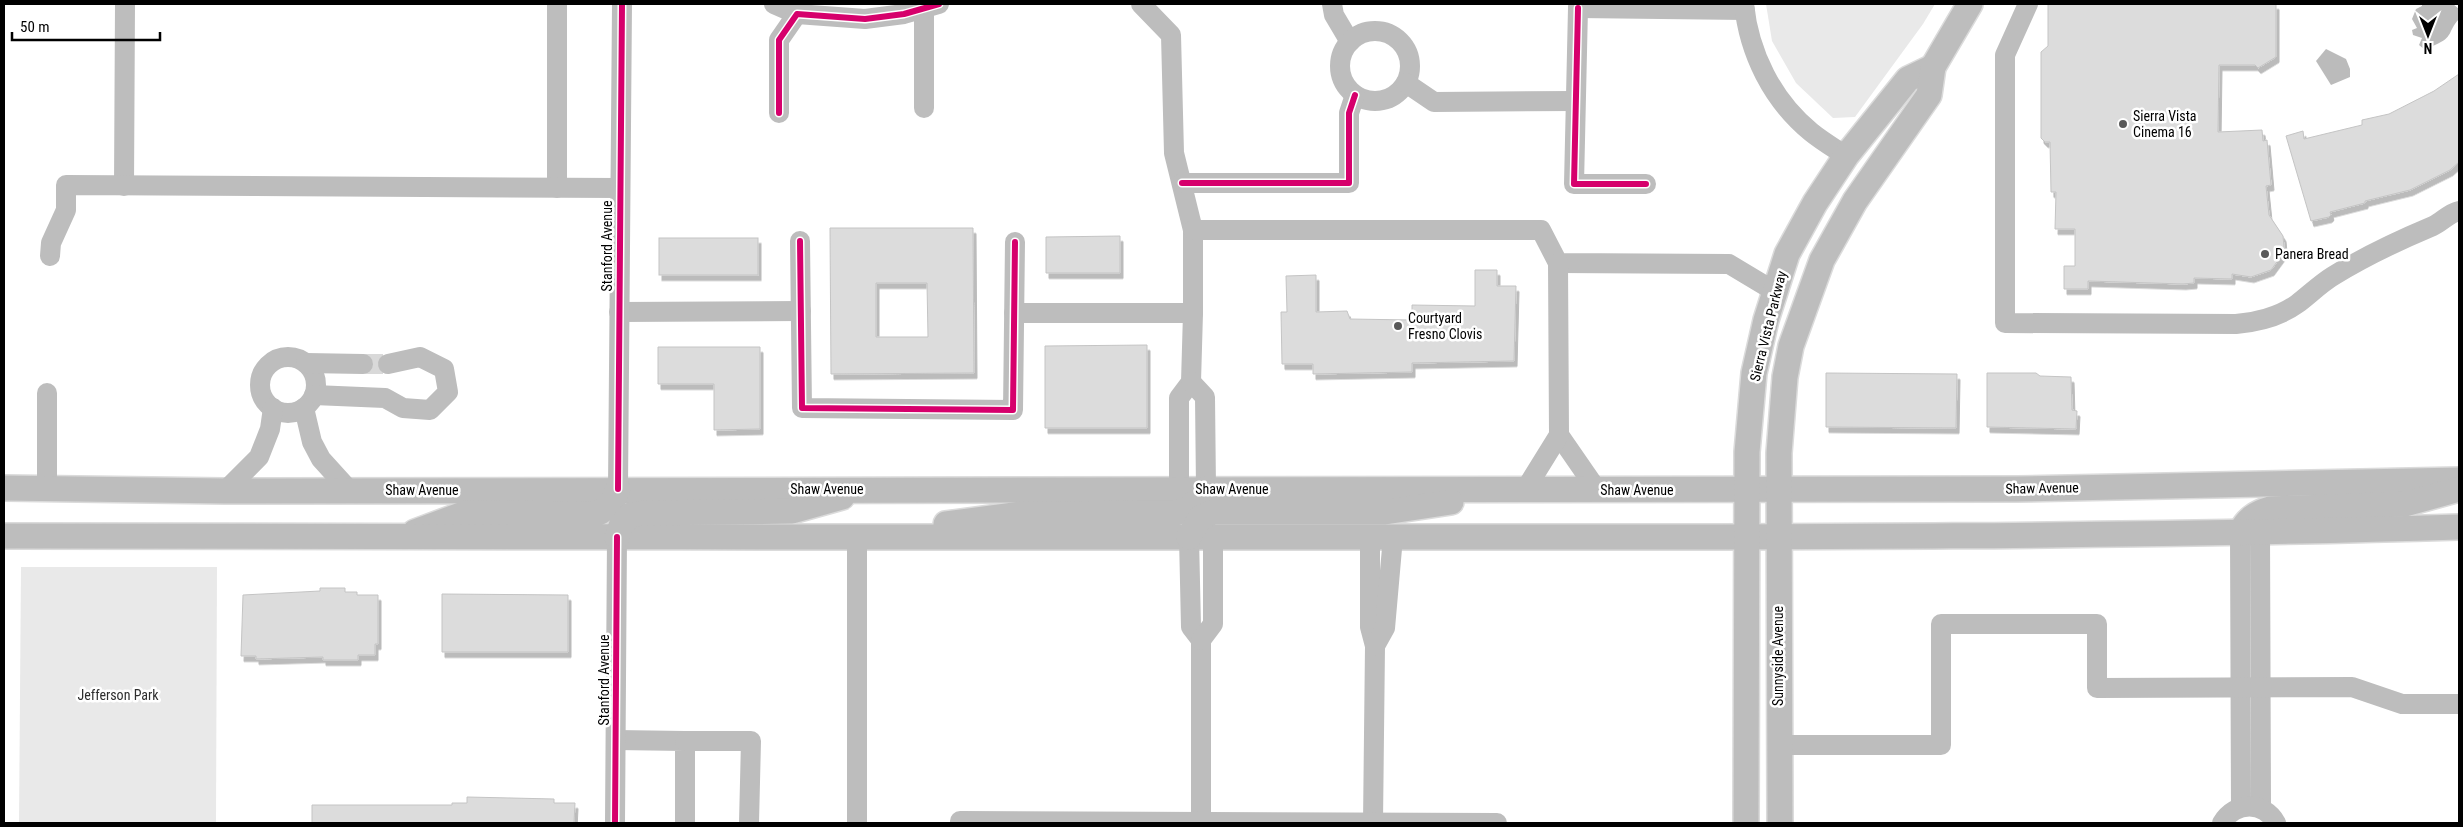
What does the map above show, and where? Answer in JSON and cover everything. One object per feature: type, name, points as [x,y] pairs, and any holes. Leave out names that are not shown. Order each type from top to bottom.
[{"type":"main road","name":"Sierra Vista Parkway","points":[[1778,488],[1781,412],[1791,346],[1803,307],[1822,260],[1855,201],[1929,95],[1933,67],[1970,4]]},
{"type":"main road","name":"Sierra Vista Parkway","points":[[1746,489],[1754,372],[1774,291],[1787,254],[1815,203],[1846,156],[1908,79],[1933,67]]},
{"type":"main road","points":[[1791,346],[1799,274],[1814,238],[1849,180],[1851,172],[1846,156]]},
{"type":"main road","name":"Shaw Avenue","points":[[4,488],[225,491],[618,489],[2017,489],[2459,480]]},
{"type":"main road","name":"Sunnyside Avenue","points":[[1778,488],[1778,745],[1780,823]]},
{"type":"main road","points":[[401,538],[466,513],[596,514],[607,509],[618,489]]},
{"type":"main road","points":[[617,538],[621,526],[630,515],[792,511],[871,489]]},
{"type":"main road","points":[[857,537],[1021,514],[1176,513],[1190,508],[1206,489]]},
{"type":"main road","points":[[1746,489],[1746,823]]},
{"type":"main road","points":[[2250,533],[2248,520],[2258,513],[2270,509],[2405,504],[2459,489]]},
{"type":"main road","points":[[1201,537],[1200,518],[1213,512],[1385,512],[1525,490]]},
{"type":"main road","points":[[4,536],[617,538],[1778,536],[2250,533],[2459,528]]},
{"type":"street","points":[[124,186],[125,4]]},
{"type":"street","points":[[557,4],[557,188]]},
{"type":"street","name":"Stanford Avenue","points":[[618,489],[622,4]]},
{"type":"street","points":[[774,4],[865,19],[904,14],[931,6],[924,108]]},
{"type":"street","points":[[1141,4],[1171,35],[1174,153],[1193,230],[1191,382],[1178,398],[1179,489]]},
{"type":"street","points":[[1332,4],[1334,16],[1350,42]]},
{"type":"street","points":[[2028,4],[2005,55],[2005,323],[2226,324],[2255,322],[2289,308],[2333,276],[2415,233],[2436,225],[2454,212],[2459,211]]},
{"type":"street","points":[[1646,184],[1574,184],[1579,6],[1744,7],[1752,46],[1765,75],[1783,104],[1810,132],[1846,156]]},
{"type":"street","points":[[779,113],[779,40],[797,9]]},
{"type":"street","points":[[1371,31],[1384,32],[1395,37],[1402,44],[1410,63],[1406,83],[1390,97],[1379,101],[1367,100],[1355,95],[1344,81],[1340,64],[1343,52],[1350,42],[1360,34],[1371,31]]},
{"type":"street","points":[[1406,83],[1434,102],[1575,101]]},
{"type":"street","points":[[1182,183],[1349,183],[1349,113],[1355,95]]},
{"type":"street","points":[[50,256],[51,243],[66,210],[66,185],[620,188]]},
{"type":"street","points":[[2436,225],[2459,226]]},
{"type":"street","points":[[1193,230],[1541,230],[1558,262],[1559,435],[1525,490]]},
{"type":"street","points":[[800,241],[802,408],[1004,410],[1013,410],[1015,242]]},
{"type":"street","points":[[1558,262],[1728,264],[1774,291]]},
{"type":"street","points":[[619,312],[801,311]]},
{"type":"street","points":[[1014,313],[1193,313]]},
{"type":"street","points":[[363,364],[306,363],[290,357],[281,358],[266,367],[262,375],[261,392],[273,408],[289,413],[309,401],[385,398],[403,408],[430,410],[448,392],[444,369],[420,357],[388,364]]},
{"type":"street","points":[[306,363],[315,378],[309,401],[312,442],[321,459],[350,491]]},
{"type":"street","points":[[1191,382],[1205,397],[1206,489]]},
{"type":"street","points":[[47,393],[47,489]]},
{"type":"street","points":[[225,491],[259,457],[265,444],[273,408]]},
{"type":"street","points":[[1559,435],[1597,490]]},
{"type":"street","points":[[2250,533],[2260,687],[2251,807]]},
{"type":"street","points":[[2250,533],[2240,687],[2251,807]]},
{"type":"street","points":[[857,537],[857,823]]},
{"type":"street","points":[[1201,537],[1191,627],[1201,640],[1201,822]]},
{"type":"street","points":[[1373,823],[1375,646],[1370,627],[1381,537]]},
{"type":"street","name":"Stanford Avenue","points":[[616,823],[617,538]]},
{"type":"street","points":[[1778,745],[1941,745],[1941,624],[2097,624],[2097,688],[2352,687],[2402,704],[2459,704]]},
{"type":"street","points":[[616,740],[751,741],[750,823]]},
{"type":"street","points":[[685,741],[685,823]]},
{"type":"street","points":[[2222,823],[2228,815],[2251,807],[2268,812],[2276,823]]},
{"type":"street","points":[[960,823],[960,821],[1498,823]]},
{"type":"green space","points":[[1766,4],[1935,4],[1923,24],[1855,117],[1833,118],[1796,83],[1772,41]]},
{"type":"green space","name":"Jefferson Park","points":[[21,567],[217,567],[216,823],[19,823]]},
{"type":"shaded area","points":[[2422,4],[2453,4],[2459,9],[2459,19],[2448,37],[2426,49],[2419,45],[2422,38],[2413,35],[2412,30],[2417,28],[2412,19],[2416,9],[2422,6]]},
{"type":"shaded area","points":[[2326,49],[2346,59],[2350,69],[2350,77],[2331,85],[2316,61]]},
{"type":"building","name":"Sierra Vista Cinema 16","points":[[2048,4],[2276,4],[2276,57],[2258,68],[2255,65],[2219,65],[2218,132],[2262,130],[2263,141],[2267,140],[2271,185],[2266,186],[2269,215],[2283,236],[2284,247],[2282,255],[2271,270],[2251,277],[2232,274],[2232,279],[2194,278],[2194,283],[2088,281],[2088,289],[2064,289],[2064,266],[2075,266],[2075,229],[2055,229],[2056,192],[2051,192],[2050,142],[2045,142],[2041,138],[2041,52],[2048,46]]},
{"type":"building","points":[[2459,74],[2459,162],[2450,170],[2410,190],[2365,201],[2365,203],[2330,212],[2331,215],[2329,217],[2311,221],[2286,136],[2303,131],[2304,139],[2362,125],[2362,120],[2389,114],[2434,91]]},
{"type":"building","points":[[830,228],[973,228],[974,373],[831,374]],"holes":[[[876,283],[927,283],[928,337],[876,337]]]},
{"type":"building","points":[[1120,236],[1120,273],[1046,273],[1046,237]]},
{"type":"building","points":[[659,238],[758,238],[758,275],[659,275]]},
{"type":"building","name":"Courtyard Fresno Clovis","points":[[1475,270],[1497,270],[1497,286],[1516,286],[1514,361],[1412,363],[1412,372],[1313,374],[1313,364],[1282,364],[1281,312],[1287,312],[1286,276],[1316,275],[1316,312],[1347,311],[1350,319],[1412,320],[1412,305],[1475,306]]},
{"type":"building","points":[[1147,345],[1147,428],[1045,428],[1045,346]]},
{"type":"building","points":[[658,347],[760,347],[760,429],[714,430],[714,384],[658,384]]},
{"type":"building","points":[[1826,373],[1957,374],[1956,428],[1826,427]]},
{"type":"building","points":[[1987,373],[2036,373],[2040,376],[2071,377],[2072,410],[2077,411],[2076,429],[1987,427]]},
{"type":"building","points":[[320,588],[345,588],[345,592],[357,592],[357,595],[378,595],[378,644],[375,644],[375,655],[358,655],[358,660],[323,660],[323,657],[256,659],[256,656],[241,656],[243,595],[320,591]]},
{"type":"building","points":[[442,594],[568,595],[568,652],[442,652]]},
{"type":"building","points":[[467,797],[554,799],[554,803],[575,803],[574,823],[312,823],[312,805],[452,805],[452,803],[467,803]]},
{"type":"tunnel","points":[[363,364],[388,364]]},
{"type":"cycle path","points":[[618,489],[622,4]]},
{"type":"cycle path","points":[[779,113],[779,40],[797,14],[865,19],[904,14],[939,4]]},
{"type":"cycle path","points":[[1578,8],[1574,184],[1646,184]]},
{"type":"cycle path","points":[[1182,183],[1349,183],[1349,113],[1355,95]]},
{"type":"cycle path","points":[[800,241],[802,408],[1013,410],[1015,242]]},
{"type":"cycle path","points":[[615,823],[617,537]]},
{"type":"place","name":"Sierra Vista Cinema 16","points":[[2123,124]]},
{"type":"place","name":"Panera Bread","points":[[2265,254]]},
{"type":"place","name":"Courtyard Fresno Clovis","points":[[1398,326]]}]
